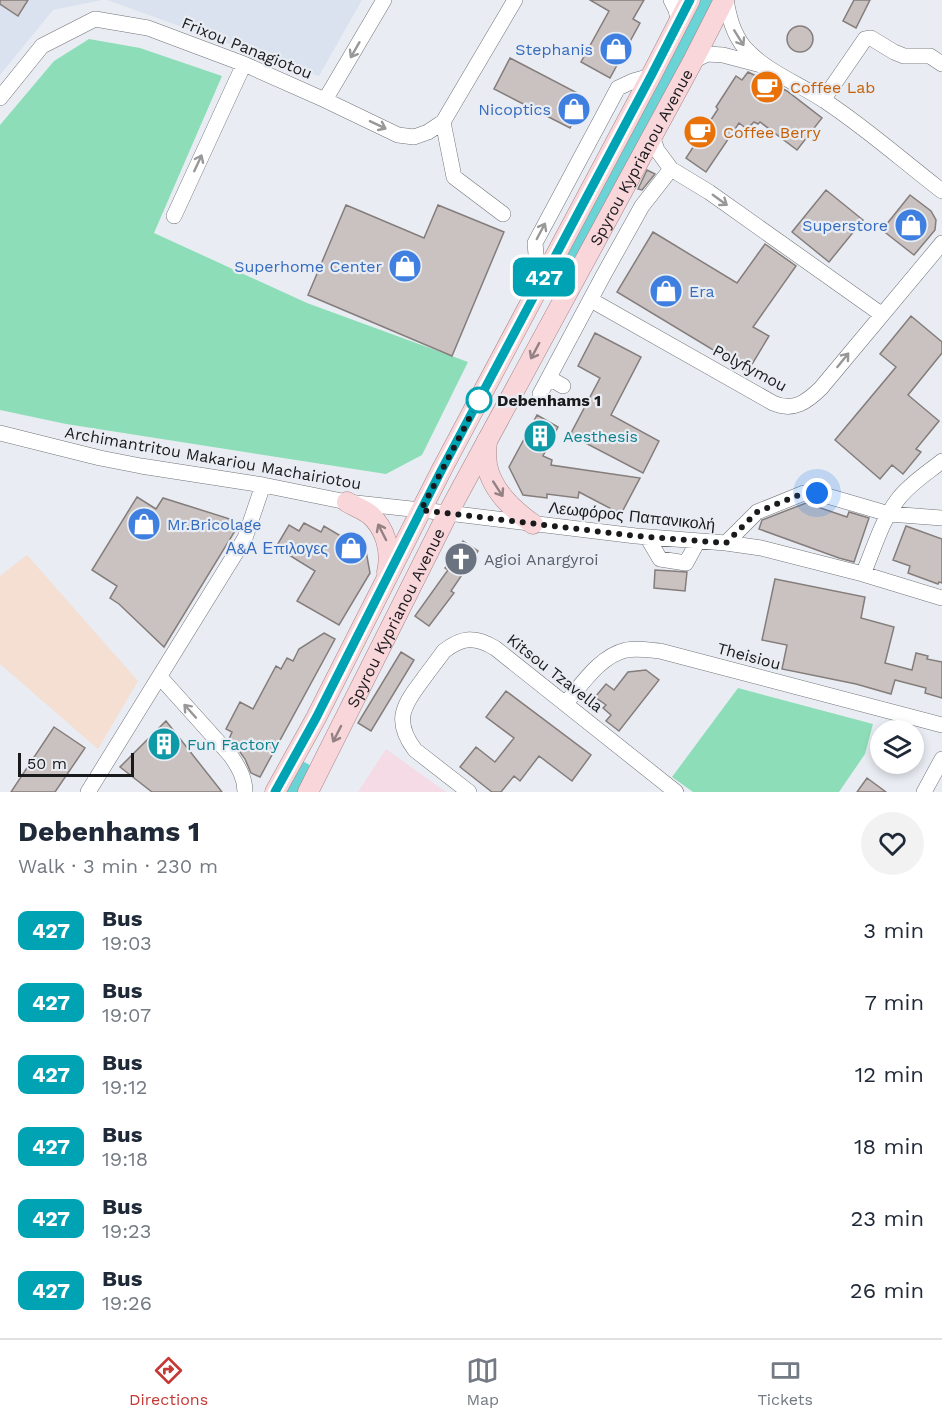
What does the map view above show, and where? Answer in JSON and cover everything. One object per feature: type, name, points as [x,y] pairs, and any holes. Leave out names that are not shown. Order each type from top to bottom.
[{"type":"main road","name":"Spyrou Kyprianou Avenue","points":[[275,792],[316,718],[386,577],[690,0]]},
{"type":"main road","name":"Spyrou Kyprianou Avenue","points":[[308,792],[448,513],[725,0]]},
{"type":"main road","points":[[486,441],[488,467],[492,480],[512,507],[533,524]]},
{"type":"main road","points":[[347,502],[368,514],[382,530],[388,550],[389,564],[386,577]]},
{"type":"street","name":"Frixou Panagiotou","points":[[0,98],[42,46],[95,19],[148,28],[244,64],[325,100],[384,0]]},
{"type":"street","points":[[325,100],[398,135],[414,137],[428,132],[443,122],[515,0]]},
{"type":"street","points":[[670,0],[676,10],[679,23]]},
{"type":"street","points":[[725,0],[735,33],[745,47],[766,67],[823,100],[850,119],[942,191]]},
{"type":"street","points":[[823,100],[865,39],[872,39],[904,56],[930,56],[942,64]]},
{"type":"street","points":[[693,61],[707,54],[723,55],[766,67]]},
{"type":"street","points":[[174,216],[244,64]]},
{"type":"street","points":[[443,122],[454,177],[504,214]]},
{"type":"street","points":[[652,136],[657,150],[671,169],[709,192],[881,314]]},
{"type":"street","points":[[540,394],[642,207],[671,169]]},
{"type":"street","name":"Polyfymou","points":[[591,300],[773,404],[787,407],[803,403],[821,388],[942,243]]},
{"type":"street","points":[[549,378],[563,386]]},
{"type":"street","name":"Archimantritou Makariou Machairiotou","points":[[0,433],[131,464],[263,485],[347,502],[421,510]]},
{"type":"street","points":[[863,574],[894,505],[907,490],[942,461]]},
{"type":"street","points":[[88,792],[245,538],[263,485]]},
{"type":"street","points":[[726,543],[757,512],[804,493],[817,493],[889,514],[942,518]]},
{"type":"street","name":"Λεωφόρος Παπανικολή","points":[[421,510],[761,548],[863,574],[942,598]]},
{"type":"street","points":[[647,537],[660,559],[686,563],[698,541]]},
{"type":"street","name":"Kitsou Tzavella","points":[[469,792],[415,750],[408,741],[402,724],[402,713],[408,698],[444,651],[468,639],[478,640],[495,648],[676,792]]},
{"type":"street","name":"Theisiou","points":[[566,704],[600,665],[615,654],[638,649],[660,651],[942,725]]},
{"type":"street","points":[[160,677],[231,756],[240,770],[245,792]]},
{"type":"street","points":[[924,792],[942,759]]},
{"type":"shaded area","points":[[0,0],[102,0],[53,10],[0,75]]},
{"type":"shaded area","points":[[107,0],[362,0],[319,76]]},
{"type":"shaded area","points":[[27,555],[138,681],[98,749],[0,664],[0,576]]},
{"type":"shaded area","points":[[386,749],[446,792],[358,792]]},
{"type":"green space","points":[[89,39],[140,48],[222,76],[154,233],[307,303],[468,362],[422,455],[386,474],[66,424],[0,410],[0,125],[54,61]]},
{"type":"green space","points":[[738,688],[870,723],[870,735],[865,754],[839,792],[693,792],[672,777]]},
{"type":"building","points":[[0,0],[28,0],[18,16],[0,4]]},
{"type":"building","points":[[590,0],[644,0],[633,19],[640,23],[610,78],[581,62],[609,11]]},
{"type":"building","points":[[854,0],[870,0],[856,28],[843,21]]},
{"type":"building","points":[[800,26],[809,30],[813,39],[809,48],[800,52],[791,48],[787,39],[791,30]]},
{"type":"building","points":[[510,58],[585,97],[570,128],[494,89]]},
{"type":"building","points":[[748,72],[787,91],[822,118],[797,150],[760,122],[758,124],[754,122],[747,129],[739,123],[706,172],[686,158],[718,109],[716,107],[736,76],[742,80]]},
{"type":"building","points":[[647,170],[655,174],[642,190],[638,189]]},
{"type":"building","points":[[826,190],[863,220],[829,262],[792,232]]},
{"type":"building","name":"Superstore","points":[[910,195],[931,211],[936,220],[935,230],[914,255],[882,230]]},
{"type":"building","name":"Superhome Center","points":[[346,205],[424,238],[438,205],[504,232],[452,356],[308,295]]},
{"type":"building","points":[[653,232],[737,283],[765,244],[796,266],[753,327],[769,336],[748,371],[617,292]]},
{"type":"building","points":[[911,316],[942,342],[942,353],[908,395],[939,421],[916,449],[921,452],[903,474],[892,465],[880,479],[835,440],[896,367],[880,354]]},
{"type":"building","points":[[595,333],[641,357],[611,415],[659,441],[643,473],[570,435],[600,378],[578,366]]},
{"type":"building","points":[[537,415],[558,427],[543,456],[552,460],[551,465],[640,478],[621,514],[579,492],[578,498],[547,494],[547,498],[523,495],[509,467]]},
{"type":"building","points":[[137,497],[156,509],[163,498],[230,519],[235,531],[164,647],[110,598],[117,586],[92,570]]},
{"type":"building","points":[[806,503],[847,517],[849,512],[869,518],[854,562],[759,529],[762,520]]},
{"type":"building","points":[[304,523],[321,532],[324,526],[366,551],[370,573],[339,625],[297,601],[315,571],[276,547],[289,525],[299,531]]},
{"type":"building","points":[[906,526],[942,539],[942,583],[938,584],[908,573],[910,566],[893,560]]},
{"type":"building","points":[[463,541],[478,551],[451,591],[454,593],[429,626],[415,616],[448,570],[445,568]]},
{"type":"building","points":[[655,570],[687,572],[685,591],[654,588]]},
{"type":"building","points":[[775,579],[865,597],[861,618],[894,627],[885,663],[912,670],[916,653],[928,656],[927,659],[942,662],[942,698],[925,693],[926,688],[895,680],[891,694],[856,684],[782,669],[787,645],[762,640]]},
{"type":"building","points":[[324,633],[335,639],[260,777],[251,773],[245,759],[229,739],[232,732],[226,729],[240,702],[253,709],[276,666],[281,669],[287,658],[293,661],[299,649]]},
{"type":"building","points":[[401,652],[414,660],[371,731],[358,723]]},
{"type":"building","points":[[646,670],[659,680],[619,731],[606,721],[611,715],[603,708],[606,705],[595,697],[606,684],[614,690],[628,672]]},
{"type":"building","points":[[506,691],[591,755],[572,781],[539,756],[520,781],[514,776],[501,792],[492,792],[460,767],[476,747],[495,762],[514,738],[486,717]]},
{"type":"building","name":"Fun Factory","points":[[166,721],[222,792],[152,792],[120,767]]},
{"type":"building","points":[[54,727],[85,748],[55,792],[11,792]]},
{"type":"building","points":[[867,778],[886,792],[857,792]]},
{"type":"waterway","points":[[568,255],[701,0]]},
{"type":"waterway","points":[[292,792],[300,775]]},
{"type":"bus line","name":"427","points":[[275,792],[316,718],[441,471],[690,0]]},
{"type":"place","name":"Stephanis","points":[[616,49]]},
{"type":"place","name":"Coffee Lab","points":[[767,87]]},
{"type":"place","name":"Nicoptics","points":[[574,109]]},
{"type":"place","name":"Coffee Berry","points":[[700,132]]},
{"type":"place","name":"Superstore","points":[[911,225]]},
{"type":"place","name":"Superhome Center","points":[[405,266]]},
{"type":"place","name":"Era","points":[[666,291]]},
{"type":"place","name":"Debenhams 1","points":[[479,400]]},
{"type":"place","name":"Aesthesis","points":[[540,436]]},
{"type":"place","name":"Mr.Bricolage","points":[[144,524]]},
{"type":"place","name":"Α&Α Επιλογες","points":[[351,548]]},
{"type":"place","name":"Agioi Anargyroi","points":[[461,559]]},
{"type":"place","name":"Fun Factory","points":[[164,744]]},
{"type":"route","points":[[479,400],[421,510],[636,536],[726,543],[757,512],[804,493],[817,493]]}]
